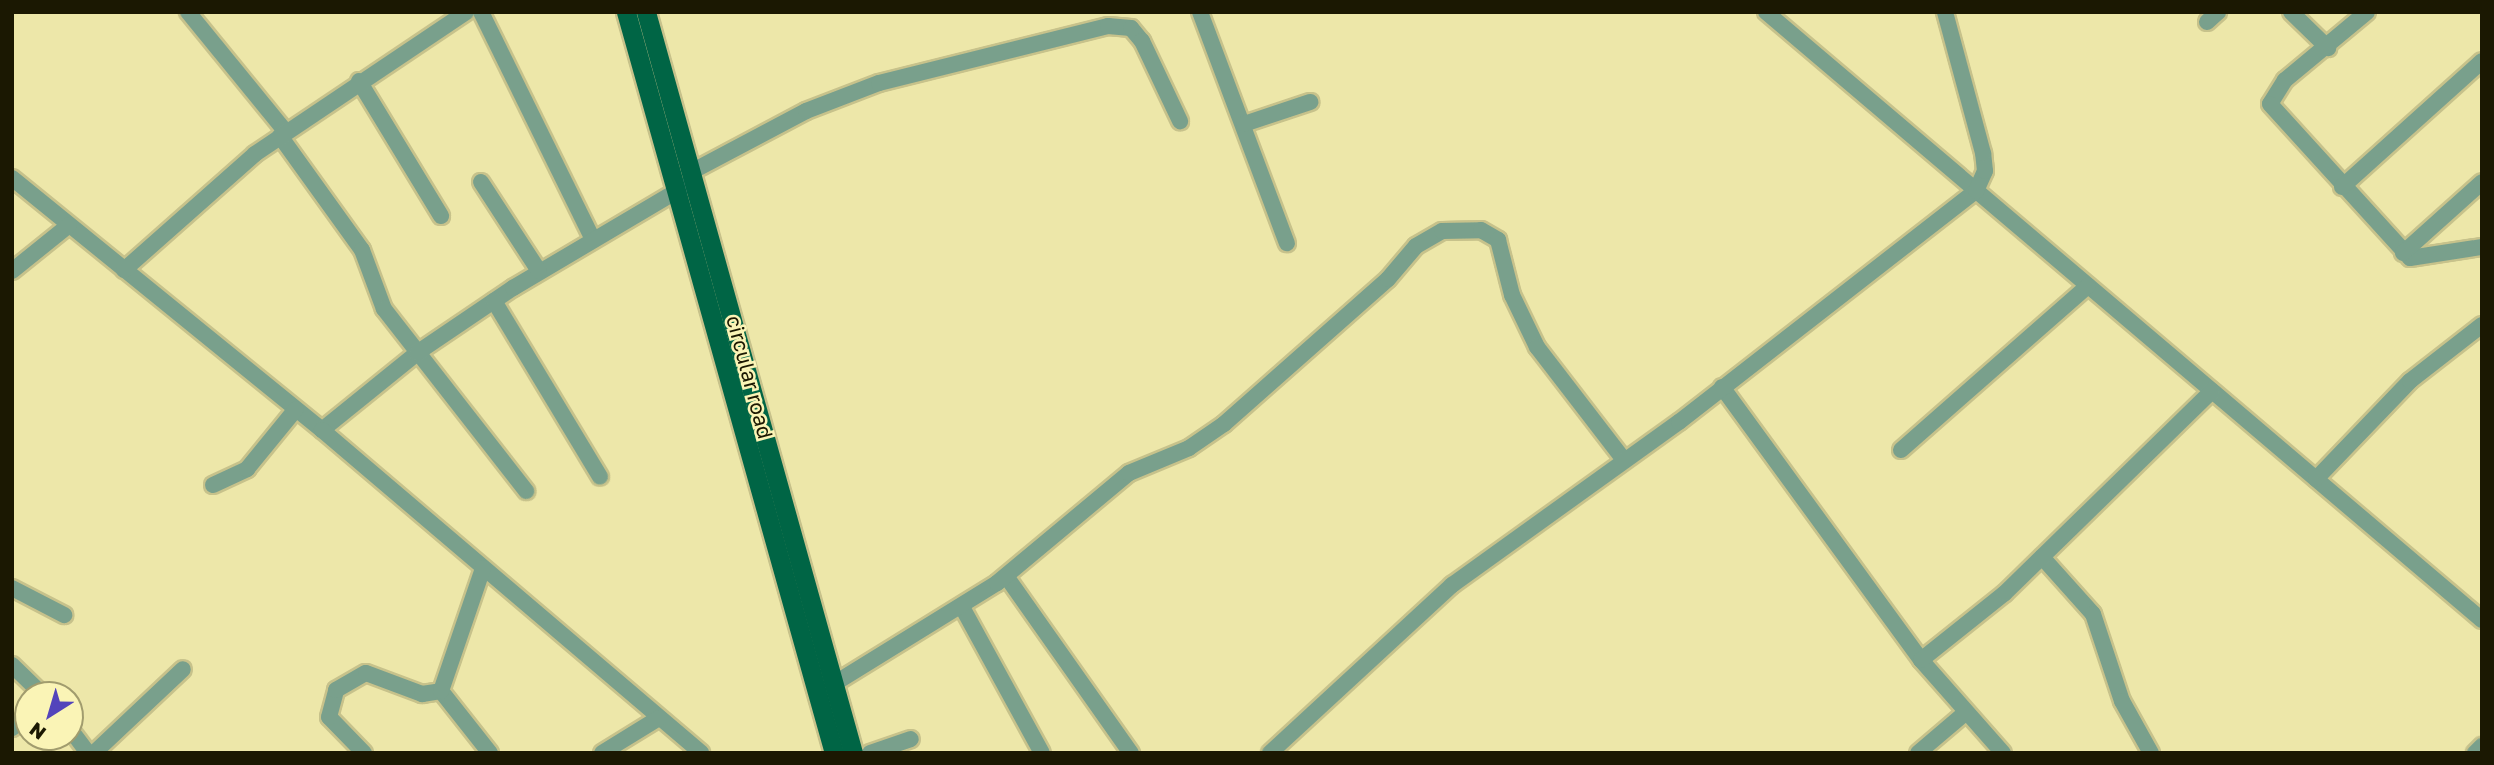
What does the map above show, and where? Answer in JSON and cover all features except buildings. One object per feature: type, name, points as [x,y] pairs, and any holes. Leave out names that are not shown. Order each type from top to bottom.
[{"type":"main road","name":"circular road","points":[[626,12],[834,753]]},
{"type":"main road","name":"circular road","points":[[646,12],[853,753]]},
{"type":"street","points":[[188,12],[283,134],[362,250],[376,296],[417,353],[526,491]]},
{"type":"street","points":[[124,270],[283,134],[442,18],[466,12]]},
{"type":"street","points":[[481,12],[591,236]]},
{"type":"street","points":[[1200,12],[1287,243]]},
{"type":"street","points":[[1766,12],[2482,620]]},
{"type":"street","points":[[1270,753],[1452,585],[1722,387],[1976,191],[1985,171],[1983,153],[1945,12]]},
{"type":"street","points":[[2291,12],[2328,48]]},
{"type":"street","points":[[2367,12],[2328,48],[2285,80],[2270,104],[2403,253],[2422,259],[2482,247]]},
{"type":"street","points":[[322,430],[417,353],[591,236],[677,192],[692,176],[816,106],[878,83],[1108,26],[1131,28],[1142,41],[1180,121]]},
{"type":"street","points":[[2342,187],[2482,61]]},
{"type":"street","points":[[359,81],[441,216]]},
{"type":"street","points":[[1244,124],[1310,102]]},
{"type":"street","points":[[12,178],[322,430],[701,753]]},
{"type":"street","points":[[481,182],[539,271]]},
{"type":"street","points":[[2403,253],[2482,182]]},
{"type":"street","points":[[12,271],[69,225]]},
{"type":"street","points":[[832,685],[962,607],[1006,576],[1129,473],[1189,448],[1224,424],[1388,279],[1427,236],[1442,231],[1481,230],[1498,240],[1512,295],[1537,347],[1624,460]]},
{"type":"street","points":[[1901,450],[2088,286]]},
{"type":"street","points":[[494,301],[600,477]]},
{"type":"street","points":[[2316,479],[2410,381],[2482,325]]},
{"type":"street","points":[[1722,387],[1921,660],[2003,753]]},
{"type":"street","points":[[1921,660],[2042,557],[2212,391]]},
{"type":"street","points":[[213,485],[247,469],[296,409]]},
{"type":"street","points":[[2042,557],[2084,598],[2097,621],[2122,701],[2151,753]]},
{"type":"street","points":[[441,691],[483,568]]},
{"type":"street","points":[[1006,576],[1131,753]]},
{"type":"street","points":[[12,588],[64,615]]},
{"type":"street","points":[[962,607],[1042,753]]},
{"type":"street","points":[[12,665],[29,681]]},
{"type":"street","points":[[94,753],[183,669]]},
{"type":"street","points":[[364,753],[328,717],[330,699],[343,683],[366,673],[422,694],[441,691]]},
{"type":"street","points":[[441,691],[490,753]]},
{"type":"street","points":[[1918,753],[1965,713]]},
{"type":"street","points":[[602,753],[659,718]]},
{"type":"street","points":[[870,753],[911,739]]},
{"type":"street","points":[[2475,753],[2482,746]]}]
